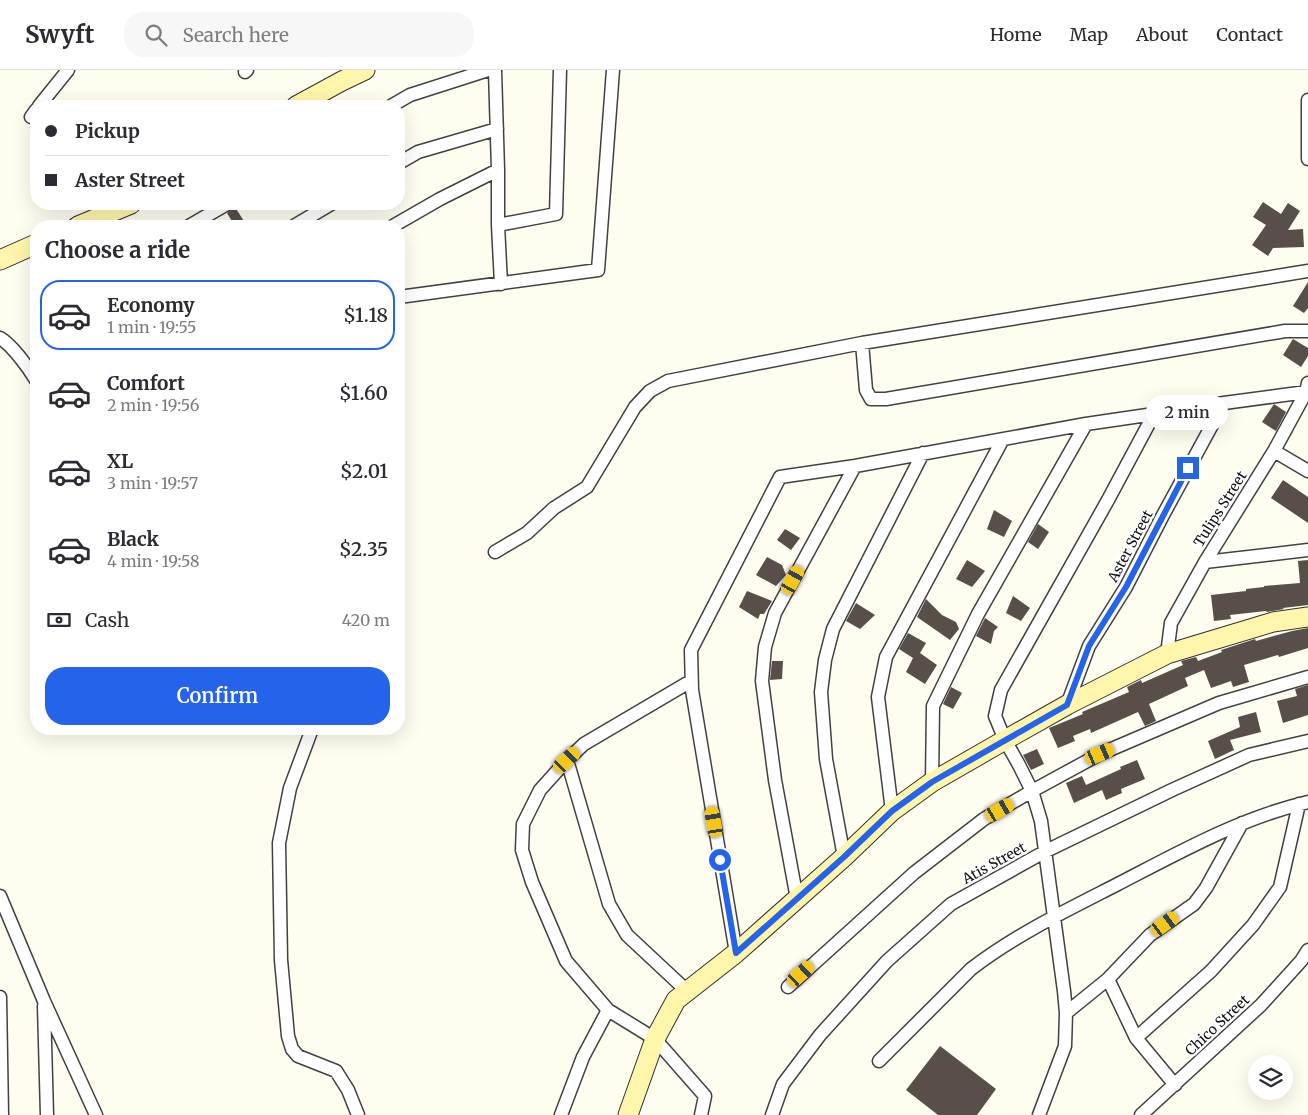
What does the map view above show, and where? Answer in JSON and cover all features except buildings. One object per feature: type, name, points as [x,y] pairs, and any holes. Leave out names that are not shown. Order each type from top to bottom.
[{"type":"street","points":[[44,100],[68,70]]},
{"type":"street","points":[[307,100],[365,70]]},
{"type":"street","points":[[401,100],[410,95],[488,70]]},
{"type":"street","points":[[495,70],[501,284]]},
{"type":"street","points":[[498,225],[556,214],[560,70]]},
{"type":"street","points":[[405,296],[598,270],[613,70]]},
{"type":"street","points":[[1308,100],[1308,159]]},
{"type":"street","points":[[405,160],[418,152],[496,129]]},
{"type":"street","points":[[403,220],[440,198],[498,170]]},
{"type":"street","points":[[92,220],[117,210]]},
{"type":"street","points":[[199,220],[217,210]]},
{"type":"street","points":[[304,220],[321,210]]},
{"type":"street","points":[[0,260],[30,247]]},
{"type":"street","points":[[495,552],[527,533],[554,508],[586,487],[635,407],[650,392],[668,381],[862,343],[1308,271]]},
{"type":"street","points":[[862,343],[866,390],[871,399],[886,399],[1285,331],[1308,331]]},
{"type":"street","points":[[0,338],[6,341],[30,371]]},
{"type":"street","points":[[736,953],[691,681],[691,650],[780,477],[856,466],[1086,424],[1307,390]]},
{"type":"street","name":"Tulips Street","points":[[1167,654],[1171,623],[1205,562],[1274,451],[1307,390]]},
{"type":"street","name":"Aster Street","points":[[1067,705],[1089,646],[1126,587],[1224,403]]},
{"type":"street","points":[[1039,1115],[1066,1046],[1066,1013],[1041,821],[1032,791],[1020,765],[1005,740],[995,716],[1001,690],[1154,414]]},
{"type":"street","points":[[932,782],[933,706],[978,614],[1086,424]]},
{"type":"street","points":[[892,811],[878,697],[886,657],[1003,439]]},
{"type":"street","points":[[1274,451],[1308,471]]},
{"type":"street","points":[[844,857],[826,759],[822,692],[825,660],[833,629],[923,453]]},
{"type":"street","points":[[796,899],[775,780],[762,681],[765,647],[775,612],[856,466]]},
{"type":"street","points":[[1205,562],[1308,550]]},
{"type":"street","points":[[628,1115],[655,1039],[676,1000],[736,953],[844,857],[892,811],[932,782],[1005,740],[1067,705],[1167,654],[1273,622],[1308,617]]},
{"type":"street","points":[[788,986],[914,873],[984,819],[1100,754],[1219,703],[1308,677]]},
{"type":"street","points":[[691,681],[584,744],[567,760],[540,790],[523,824],[522,850],[532,882],[566,960],[608,1010],[655,1039],[705,1096],[701,1115]]},
{"type":"street","points":[[310,735],[290,788],[279,843],[281,960],[288,1036],[292,1049],[298,1056],[336,1070],[348,1090],[358,1115]]},
{"type":"street","name":"Atis Street","points":[[772,1115],[783,1084],[820,1035],[887,961],[951,904],[1046,851],[1249,755],[1308,741]]},
{"type":"street","points":[[567,760],[609,904],[627,934],[687,991]]},
{"type":"street","points":[[879,1061],[971,969],[987,957],[1054,917],[1188,847],[1242,823],[1304,803]]},
{"type":"street","points":[[1136,1038],[1211,971],[1253,925],[1280,887],[1304,803]]},
{"type":"street","points":[[1066,1013],[1108,979],[1150,935],[1194,904],[1206,888],[1242,823]]},
{"type":"street","points":[[0,896],[90,1109],[96,1115]]},
{"type":"street","name":"Chico Street","points":[[1141,1115],[1261,1005],[1301,961],[1308,950]]},
{"type":"street","points":[[1108,979],[1136,1038],[1175,1085]]},
{"type":"street","points":[[0,996],[2,1115]]},
{"type":"street","points":[[44,1001],[47,1115]]},
{"type":"street","points":[[561,1115],[583,1057],[608,1010]]},
{"type":"route","points":[[720,860],[736,953],[844,857],[892,811],[932,782],[1067,705],[1089,646],[1126,587],[1188,468]]}]
